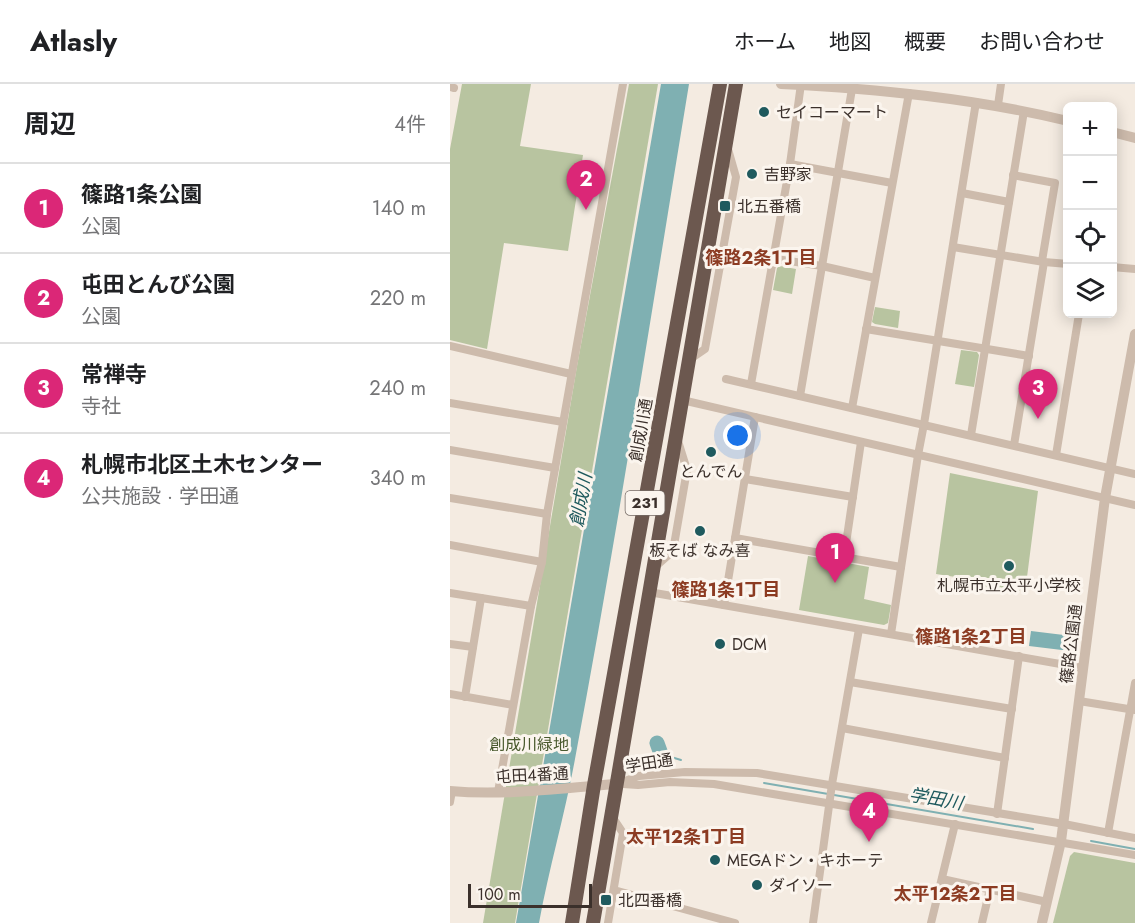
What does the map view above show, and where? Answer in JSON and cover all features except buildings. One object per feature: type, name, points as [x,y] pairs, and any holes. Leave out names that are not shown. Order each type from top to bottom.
[{"type":"highway","name":"創成川通","points":[[572,923],[594,785],[720,84]]},
{"type":"highway","name":"231","points":[[593,923],[736,84]]},
{"type":"street","points":[[498,792],[531,606],[542,561],[547,514],[623,84]]},
{"type":"street","points":[[781,84],[895,88],[909,93],[998,105],[1063,120]]},
{"type":"street","points":[[998,105],[1001,84]]},
{"type":"street","points":[[751,384],[790,164],[801,85]]},
{"type":"street","points":[[800,396],[837,173],[846,87]]},
{"type":"street","points":[[852,408],[909,93]]},
{"type":"street","points":[[891,634],[976,102]]},
{"type":"street","points":[[971,435],[1024,111]]},
{"type":"street","points":[[1117,133],[1135,138]]},
{"type":"street","points":[[689,360],[705,349],[724,250],[736,177],[726,143]]},
{"type":"street","points":[[790,164],[892,183]]},
{"type":"street","points":[[1014,175],[1055,183],[1014,445]]},
{"type":"street","points":[[962,193],[1009,202]]},
{"type":"street","points":[[953,247],[1063,264]]},
{"type":"street","points":[[724,250],[822,266],[875,278]]},
{"type":"street","points":[[1117,267],[1135,269]]},
{"type":"street","points":[[1056,455],[1078,318]]},
{"type":"street","points":[[866,329],[1029,356]]},
{"type":"street","name":"篠路公園通","points":[[1042,923],[1064,824],[1105,498],[1135,334]]},
{"type":"street","points":[[450,346],[572,374]]},
{"type":"street","points":[[726,379],[1135,474]]},
{"type":"street","points":[[682,400],[1135,505]]},
{"type":"street","points":[[450,403],[563,422]]},
{"type":"street","points":[[724,605],[755,417]]},
{"type":"street","points":[[844,557],[861,442]]},
{"type":"street","points":[[450,450],[555,468]]},
{"type":"street","points":[[745,479],[853,497]]},
{"type":"street","points":[[450,498],[547,514]]},
{"type":"street","points":[[735,538],[901,567]]},
{"type":"street","points":[[450,545],[542,561]]},
{"type":"street","points":[[649,592],[1083,668]]},
{"type":"street","points":[[450,593],[531,606]]},
{"type":"street","points":[[465,697],[482,598]]},
{"type":"street","points":[[813,923],[831,787],[859,629]]},
{"type":"street","points":[[450,644],[473,647]]},
{"type":"street","points":[[997,814],[1019,657]]},
{"type":"street","points":[[850,682],[1012,709]]},
{"type":"street","points":[[1108,833],[1133,710],[1135,683]]},
{"type":"street","points":[[450,694],[513,705]]},
{"type":"street","points":[[1079,701],[1133,710]]},
{"type":"street","points":[[842,728],[1005,758]]},
{"type":"street","name":"学田通","points":[[616,784],[639,776],[728,771],[757,773],[1135,838]]},
{"type":"street","name":"学田通","points":[[616,784],[638,785],[670,782],[714,784],[830,801],[1135,855]]},
{"type":"street","name":"屯田4番通","points":[[451,795],[616,784]]},
{"type":"street","points":[[608,923],[623,833],[611,815]]},
{"type":"street","points":[[931,923],[955,824]]},
{"type":"street","points":[[942,879],[1047,902]]},
{"type":"street","points":[[614,890],[735,923]]},
{"type":"street","points":[[982,923],[990,890]]},
{"type":"green space","points":[[462,84],[531,84],[520,146],[583,155],[568,251],[504,243],[487,349],[450,340],[450,149]]},
{"type":"green space","name":"創成川緑地","points":[[629,84],[658,84],[515,923],[483,923],[577,366]]},
{"type":"green space","points":[[780,266],[796,269],[792,294],[773,290],[777,268]]},
{"type":"green space","points":[[875,307],[900,311],[898,328],[872,322]]},
{"type":"green space","points":[[961,350],[977,352],[979,355],[974,387],[955,384]]},
{"type":"green space","points":[[950,473],[1038,491],[1026,585],[1018,592],[980,587],[975,580],[936,574]]},
{"type":"green space","points":[[808,556],[869,567],[864,599],[891,605],[888,623],[884,625],[799,610]]},
{"type":"green space","points":[[1074,852],[1135,863],[1135,923],[1053,923],[1070,856]]},
{"type":"water","points":[[661,84],[689,84],[605,591],[571,780],[539,923],[516,923]]},
{"type":"water","points":[[1031,631],[1072,636],[1070,651],[1029,646]]},
{"type":"waterway","points":[[657,743],[661,754]]},
{"type":"waterway","name":"学田川","points":[[661,754],[681,760]]},
{"type":"waterway","name":"学田川","points":[[764,783],[1033,829]]},
{"type":"waterway","name":"学田川","points":[[1091,841],[1135,849]]},
{"type":"place","name":"セイコーマート","points":[[764,112]]},
{"type":"place","name":"吉野家","points":[[752,174]]},
{"type":"place","name":"北五番橋","points":[[725,206]]},
{"type":"place","name":"屯田とんび公園","points":[[586,210]]},
{"type":"place","name":"常禅寺","points":[[1038,419]]},
{"type":"place","name":"とんでん","points":[[711,452]]},
{"type":"place","name":"板そば なみ喜","points":[[700,531]]},
{"type":"place","name":"札幌市立太平小学校","points":[[1009,566]]},
{"type":"place","name":"篠路1条公園","points":[[835,583]]},
{"type":"place","name":"DCM","points":[[720,644]]},
{"type":"place","name":"札幌市北区土木センター","points":[[869,842]]},
{"type":"place","name":"MEGAドン・キホーテ","points":[[715,860]]},
{"type":"place","name":"ダイソー","points":[[757,885]]},
{"type":"place","name":"北四番橋","points":[[606,900]]},
{"type":"district","name":"篠路2条1丁目","points":[[761,258]]},
{"type":"district","name":"篠路1条1丁目","points":[[726,590]]},
{"type":"district","name":"篠路1条2丁目","points":[[971,637]]},
{"type":"district","name":"太平12条1丁目","points":[[686,837]]},
{"type":"district","name":"太平12条2丁目","points":[[955,894]]},
{"type":"water label","name":"創成川","points":[[581,500]]}]
